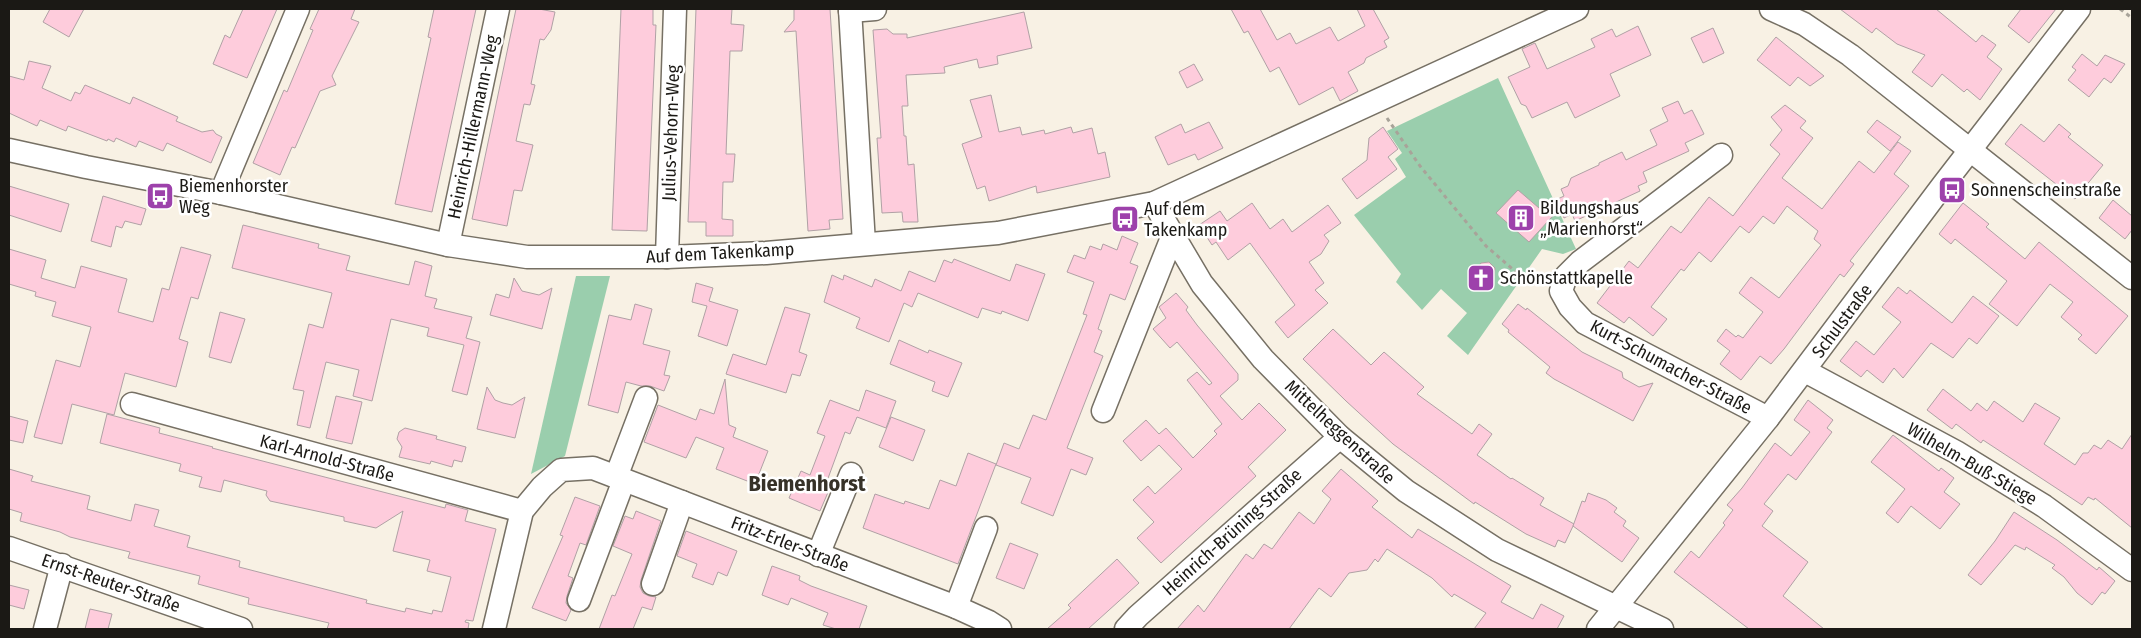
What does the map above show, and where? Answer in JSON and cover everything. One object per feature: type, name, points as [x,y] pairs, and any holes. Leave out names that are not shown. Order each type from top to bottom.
[{"type":"street","points":[[221,193],[298,9]]},
{"type":"street","name":"Heinrich-Hillermann-Weg","points":[[448,245],[498,9]]},
{"type":"street","name":"Julius-Vehorn-Weg","points":[[667,257],[675,9]]},
{"type":"street","points":[[864,244],[850,10],[874,9]]},
{"type":"street","name":"Auf dem Takenkamp","points":[[9,150],[221,193],[448,245],[527,257],[667,257],[766,253],[998,233],[1154,203],[1577,9]]},
{"type":"street","points":[[1771,9],[1804,24],[1850,55],[2132,278]]},
{"type":"street","name":"Schulstraße","points":[[1598,629],[1805,371],[1970,150],[2079,9]]},
{"type":"street","points":[[1561,291],[1566,276],[1580,262],[1722,155]]},
{"type":"street","name":"Mittelheggenstraße","points":[[1154,203],[1202,284],[1263,359],[1340,436],[1406,491],[1498,550],[1662,629]]},
{"type":"street","points":[[1103,411],[1173,235]]},
{"type":"street","name":"Kurt-Schumacher-Straße","points":[[1561,291],[1570,307],[1585,323],[1768,418]]},
{"type":"street","name":"Wilhelm-Buß-Stiege","points":[[1805,371],[1956,452],[2044,506],[2132,570]]},
{"type":"street","points":[[579,600],[646,398]]},
{"type":"street","name":"Karl-Arnold-Straße","points":[[132,404],[522,511]]},
{"type":"street","name":"Heinrich-Brüning-Straße","points":[[1126,629],[1138,616],[1340,436]]},
{"type":"street","name":"Fritz-Erler-Straße","points":[[494,629],[522,511],[542,487],[561,470],[593,468],[956,607],[990,622],[1000,629]]},
{"type":"street","points":[[818,555],[851,474]]},
{"type":"street","points":[[653,584],[682,502]]},
{"type":"street","points":[[956,607],[986,528]]},
{"type":"street","name":"Ernst-Reuter-Straße","points":[[9,548],[242,629]]},
{"type":"street","points":[[45,629],[62,565]]},
{"type":"path","points":[[2120,9],[2132,18]]},
{"type":"path","points":[[1375,100],[1420,166],[1486,246],[1510,269],[1524,279],[1561,291]]},
{"type":"green space","points":[[1498,78],[1576,249],[1563,254],[1542,249],[1468,355],[1447,336],[1467,313],[1441,289],[1422,310],[1396,282],[1401,274],[1354,215],[1406,177],[1395,159],[1402,153],[1387,131]]},
{"type":"green space","points":[[576,276],[610,276],[565,456],[531,474]]},
{"type":"building","points":[[50,9],[84,9],[69,37],[43,22]]},
{"type":"building","points":[[243,9],[277,9],[247,78],[213,64],[225,35],[230,38]]},
{"type":"building","points":[[319,9],[355,9],[351,19],[359,22],[332,76],[336,85],[320,91],[295,148],[292,147],[280,175],[253,163],[284,90],[287,92],[313,30],[310,29]]},
{"type":"building","points":[[434,9],[476,9],[432,212],[395,204],[431,38],[428,37]]},
{"type":"building","points":[[516,9],[539,9],[555,12],[551,30],[544,40],[540,39],[531,84],[535,85],[530,105],[524,104],[516,141],[533,145],[522,191],[514,190],[507,226],[472,219]]},
{"type":"building","points":[[621,9],[653,9],[653,25],[656,25],[647,231],[612,230]]},
{"type":"building","points":[[696,9],[732,9],[731,24],[744,25],[742,51],[730,51],[726,154],[735,154],[733,182],[723,182],[722,219],[733,220],[733,236],[706,236],[706,222],[688,222]]},
{"type":"building","points":[[794,9],[830,9],[843,219],[829,220],[830,229],[808,231],[796,31],[784,32],[794,20]]},
{"type":"building","points":[[1231,9],[1260,9],[1277,40],[1290,33],[1296,44],[1330,27],[1338,41],[1365,26],[1357,9],[1373,9],[1389,38],[1384,41],[1387,47],[1366,58],[1364,63],[1348,72],[1358,91],[1340,101],[1333,87],[1299,105],[1279,67],[1270,72],[1248,31],[1244,33]]},
{"type":"building","points":[[1840,9],[1936,9],[1976,42],[1982,35],[1996,45],[1987,57],[2002,69],[1980,100],[1967,89],[1964,92],[1942,74],[1932,87],[1912,72],[1925,55],[1897,44],[1876,28],[1872,33]]},
{"type":"building","points":[[2021,9],[2056,9],[2029,43],[2008,26]]},
{"type":"building","points":[[1024,12],[1032,48],[997,56],[998,64],[979,68],[977,59],[944,67],[945,73],[906,75],[908,106],[902,106],[904,136],[906,136],[908,165],[914,164],[918,222],[903,222],[902,212],[882,213],[877,138],[881,138],[873,30],[887,29],[893,34],[907,34],[907,38]]},
{"type":"building","points":[[1638,26],[1651,55],[1610,74],[1620,96],[1575,118],[1567,102],[1532,118],[1526,106],[1521,104],[1508,77],[1530,67],[1522,49],[1535,43],[1547,69],[1595,47],[1591,39],[1612,29],[1616,37]]},
{"type":"building","points":[[1713,28],[1724,53],[1703,63],[1691,38]]},
{"type":"building","points":[[1776,37],[1824,76],[1810,86],[1798,77],[1790,86],[1757,60]]},
{"type":"building","points":[[2082,54],[2097,66],[2105,55],[2125,64],[2111,83],[2104,78],[2089,97],[2068,80],[2076,70],[2072,67]]},
{"type":"building","points":[[29,61],[51,66],[42,88],[71,101],[75,92],[80,94],[85,85],[130,104],[133,97],[178,117],[176,121],[202,132],[213,130],[222,137],[211,163],[167,143],[163,151],[139,141],[136,147],[116,138],[114,142],[108,139],[107,141],[68,126],[66,131],[40,120],[37,126],[9,113],[9,76],[24,80]]},
{"type":"building","points":[[1194,64],[1203,80],[1187,88],[1179,72]]},
{"type":"building","points":[[991,95],[999,132],[1020,127],[1022,135],[1044,130],[1045,134],[1071,127],[1073,133],[1092,128],[1098,154],[1105,152],[1110,177],[1037,193],[1036,186],[989,201],[985,186],[977,189],[962,144],[982,137],[970,100]]},
{"type":"building","points":[[1678,101],[1684,114],[1692,110],[1704,134],[1685,143],[1689,151],[1643,172],[1647,182],[1638,186],[1640,191],[1575,221],[1572,214],[1564,218],[1560,208],[1529,242],[1496,213],[1518,190],[1539,208],[1564,196],[1561,189],[1568,186],[1571,178],[1599,165],[1599,163],[1622,152],[1626,160],[1657,145],[1650,130],[1668,121],[1662,108]]},
{"type":"building","points":[[1785,105],[1806,121],[1800,128],[1813,138],[1782,178],[1822,209],[1859,161],[1874,173],[1898,142],[1911,151],[1894,174],[1909,186],[1850,261],[1854,264],[1844,277],[1840,274],[1784,349],[1771,364],[1760,356],[1741,380],[1720,364],[1730,351],[1717,341],[1726,329],[1736,337],[1738,335],[1743,338],[1763,312],[1739,293],[1751,277],[1779,298],[1821,245],[1814,239],[1818,231],[1787,206],[1774,224],[1763,216],[1749,233],[1740,226],[1711,262],[1699,252],[1684,271],[1681,269],[1651,307],[1667,319],[1653,336],[1629,317],[1624,323],[1597,303],[1629,261],[1638,268],[1671,226],[1681,233],[1709,197],[1733,216],[1780,154],[1770,145],[1782,130],[1771,117]]},
{"type":"building","points":[[1877,120],[1901,137],[1890,151],[1867,132]]},
{"type":"building","points":[[1209,122],[1223,148],[1198,160],[1195,154],[1168,165],[1155,137],[1181,124],[1185,133]]},
{"type":"building","points":[[2021,124],[2044,142],[2059,124],[2071,134],[2068,137],[2103,165],[2075,199],[2005,144]]},
{"type":"building","points":[[1383,127],[1398,149],[1388,157],[1397,169],[1357,199],[1342,179],[1367,160],[1369,138]]},
{"type":"building","points":[[9,186],[69,204],[61,232],[9,215]]},
{"type":"building","points":[[103,196],[146,209],[141,225],[125,221],[122,228],[116,226],[111,247],[91,241]]},
{"type":"building","points":[[2113,200],[2132,216],[2132,230],[2125,239],[2099,218]]},
{"type":"building","points":[[1252,203],[1270,229],[1283,219],[1292,232],[1328,205],[1341,223],[1324,235],[1329,241],[1321,254],[1309,262],[1324,283],[1315,290],[1328,303],[1288,338],[1275,322],[1295,305],[1250,243],[1228,260],[1216,242],[1212,245],[1199,225],[1220,211],[1227,221]]},
{"type":"building","points":[[1963,203],[1989,224],[1986,227],[2025,259],[2039,242],[2128,316],[2096,354],[2078,339],[2082,335],[2061,317],[2073,302],[2050,284],[2017,326],[1989,304],[2007,281],[1955,239],[1951,244],[1939,234]]},
{"type":"building","points":[[243,225],[319,244],[318,248],[350,256],[346,270],[409,285],[415,261],[432,266],[425,296],[437,299],[434,308],[472,317],[466,338],[480,342],[467,395],[452,391],[464,345],[427,336],[429,328],[391,319],[372,401],[353,396],[359,370],[326,362],[310,428],[297,425],[304,391],[293,389],[309,324],[323,328],[332,293],[232,268]]},
{"type":"building","points":[[1122,236],[1138,243],[1130,263],[1138,266],[1125,300],[1110,294],[1098,329],[1102,331],[1094,352],[1103,356],[1067,448],[1093,458],[1086,475],[1071,469],[1053,516],[1021,503],[1031,478],[996,465],[1004,443],[1019,449],[1033,415],[1046,420],[1087,315],[1083,314],[1094,282],[1067,272],[1074,255],[1085,259],[1090,246],[1101,250],[1103,244],[1117,250]]},
{"type":"building","points":[[181,247],[211,255],[198,299],[191,297],[179,339],[188,342],[176,387],[125,373],[114,415],[72,404],[62,444],[34,437],[56,360],[80,367],[91,327],[52,316],[56,302],[35,296],[36,292],[9,284],[9,249],[46,260],[41,278],[75,288],[81,266],[127,279],[118,312],[153,322],[162,288],[169,290]]},
{"type":"building","points":[[954,259],[1010,281],[1016,264],[1045,274],[1028,321],[1002,311],[1001,314],[982,308],[978,318],[918,293],[912,307],[904,303],[889,342],[856,328],[860,318],[824,302],[832,275],[843,280],[844,275],[872,287],[875,279],[901,291],[909,271],[935,282],[944,260],[952,263]]},
{"type":"building","name":"Schönstattkapelle","points":[[1489,262],[1495,268],[1494,276],[1482,291],[1468,279],[1481,263]]},
{"type":"building","points":[[514,278],[522,291],[539,295],[552,288],[542,329],[490,315],[496,294],[509,298]]},
{"type":"building","points":[[696,283],[713,288],[709,301],[738,310],[727,346],[698,336],[707,306],[692,302]]},
{"type":"building","points":[[1898,287],[1907,294],[1910,290],[1952,323],[1973,296],[1999,316],[1977,344],[1969,338],[1953,358],[1931,343],[1903,378],[1894,368],[1883,383],[1867,370],[1861,377],[1840,361],[1856,341],[1874,355],[1901,322],[1882,307]]},
{"type":"building","points":[[1176,293],[1188,307],[1186,310],[1197,325],[1238,374],[1238,380],[1220,396],[1242,420],[1259,403],[1286,430],[1248,467],[1256,476],[1161,563],[1137,538],[1154,522],[1133,500],[1148,486],[1155,494],[1182,469],[1159,445],[1141,461],[1123,441],[1146,420],[1159,434],[1166,428],[1193,458],[1217,434],[1214,431],[1222,424],[1187,380],[1197,372],[1209,385],[1212,383],[1177,342],[1170,348],[1153,329],[1166,318],[1159,307]]},
{"type":"building","points":[[635,304],[652,309],[643,344],[670,351],[664,375],[670,376],[664,391],[650,386],[626,382],[618,413],[588,405],[609,315],[631,320]]},
{"type":"building","points":[[1518,304],[1526,310],[1527,308],[1582,352],[1622,372],[1623,378],[1639,387],[1653,383],[1633,421],[1546,373],[1550,367],[1508,332],[1509,330],[1502,324]]},
{"type":"building","points":[[785,307],[810,314],[799,352],[807,355],[800,376],[792,374],[786,393],[726,374],[733,354],[766,365]]},
{"type":"building","points":[[220,312],[245,319],[231,363],[209,357]]},
{"type":"building","points":[[1333,329],[1371,365],[1384,352],[1424,387],[1417,394],[1472,434],[1479,424],[1492,434],[1477,455],[1511,479],[1544,498],[1540,505],[1574,524],[1565,543],[1558,540],[1555,547],[1526,534],[1475,502],[1474,504],[1393,444],[1346,401],[1303,359]]},
{"type":"building","points":[[899,340],[928,353],[929,350],[962,363],[948,397],[932,391],[935,382],[890,364]]},
{"type":"building","points":[[725,379],[729,425],[736,428],[733,437],[768,451],[755,484],[716,469],[724,448],[696,437],[686,458],[644,442],[658,405],[696,420],[700,409],[714,414]]},
{"type":"building","points":[[487,387],[495,400],[503,403],[512,405],[525,397],[515,438],[477,429]]},
{"type":"building","points":[[1943,389],[1971,411],[1977,403],[1987,411],[1994,401],[2023,422],[2035,403],[2060,418],[2044,444],[2075,465],[2083,453],[2088,453],[2094,445],[2101,449],[2108,440],[2122,449],[2132,434],[2132,528],[2095,498],[2094,500],[2088,497],[2082,505],[1983,440],[1981,443],[1956,424],[1952,429],[1927,410]]},
{"type":"building","points":[[866,390],[896,401],[886,428],[857,417],[850,434],[845,432],[827,481],[832,483],[820,511],[789,498],[801,471],[810,475],[825,436],[817,433],[830,400],[859,411]]},
{"type":"building","points":[[336,396],[362,402],[352,444],[326,438]]},
{"type":"building","points":[[1808,400],[1833,420],[1827,428],[1832,432],[1796,480],[1788,474],[1764,504],[1773,511],[1762,526],[1808,562],[1783,596],[1824,629],[1749,629],[1674,572],[1691,551],[1699,558],[1725,525],[1723,523],[1733,510],[1727,505],[1775,443],[1791,456],[1810,432],[1794,420]]},
{"type":"building","points":[[107,414],[160,428],[159,433],[212,448],[445,508],[446,504],[468,510],[465,521],[496,529],[473,621],[466,620],[465,622],[469,623],[468,629],[327,629],[329,623],[248,604],[249,598],[198,584],[200,576],[128,558],[130,552],[70,537],[60,532],[20,521],[22,513],[9,509],[9,469],[33,476],[31,481],[90,496],[87,509],[131,521],[135,504],[159,510],[154,526],[190,536],[187,547],[240,561],[239,567],[367,600],[366,603],[405,612],[406,608],[432,614],[433,610],[442,612],[451,577],[427,571],[430,560],[393,551],[403,511],[376,528],[344,521],[344,517],[270,501],[266,495],[267,491],[224,480],[221,492],[199,487],[202,477],[179,471],[181,464],[100,443]]},
{"type":"building","points":[[9,416],[28,421],[23,443],[9,440]]},
{"type":"building","points":[[891,417],[925,430],[913,461],[879,447]]},
{"type":"building","points":[[405,428],[437,436],[436,439],[466,447],[462,462],[454,460],[452,467],[431,461],[430,464],[399,457],[402,447],[397,439],[399,432]]},
{"type":"building","points":[[1893,435],[1939,471],[1941,468],[1954,478],[1944,492],[1960,504],[1940,529],[1911,506],[1898,523],[1886,513],[1905,489],[1871,462]]},
{"type":"building","points":[[968,453],[996,464],[958,564],[863,528],[875,494],[904,504],[905,501],[929,509],[940,480],[956,486]]},
{"type":"building","points":[[1341,469],[1378,501],[1372,507],[1412,538],[1418,529],[1511,586],[1501,602],[1533,619],[1541,604],[1564,616],[1557,629],[1474,629],[1486,613],[1454,594],[1452,597],[1432,578],[1387,549],[1378,562],[1375,559],[1367,570],[1349,573],[1331,597],[1319,588],[1289,629],[1177,629],[1198,605],[1204,612],[1246,554],[1253,559],[1264,544],[1272,549],[1299,512],[1314,524],[1331,499],[1322,491]]},
{"type":"building","points":[[1588,493],[1606,500],[1617,508],[1614,512],[1626,521],[1623,526],[1639,538],[1622,562],[1573,526],[1582,501],[1585,502]]},
{"type":"building","points":[[575,497],[600,506],[586,545],[580,543],[568,576],[573,578],[566,603],[571,610],[566,621],[532,608],[563,536],[560,535]]},
{"type":"building","points":[[636,511],[661,521],[640,587],[643,593],[656,597],[652,610],[642,607],[633,629],[599,629],[612,595],[615,596],[632,554],[613,546],[625,516],[633,519]]},
{"type":"building","points":[[2014,512],[2057,540],[2097,570],[2099,567],[2115,581],[2105,594],[2102,592],[2092,605],[2077,593],[2064,577],[2052,568],[2055,565],[2026,547],[2025,550],[2015,545],[1981,585],[1968,575],[1995,541]]},
{"type":"building","points":[[686,531],[737,551],[727,576],[718,572],[713,585],[692,577],[697,564],[677,556]]},
{"type":"building","points":[[1010,543],[1038,554],[1024,589],[996,578]]},
{"type":"building","points":[[1117,559],[1139,583],[1088,629],[1047,629],[1071,608],[1068,605]]},
{"type":"building","points":[[772,566],[800,576],[799,580],[811,586],[867,606],[859,629],[836,629],[823,625],[828,613],[791,598],[788,605],[762,595]]},
{"type":"building","points":[[9,585],[29,590],[24,609],[9,605]]},
{"type":"building","points":[[90,609],[112,614],[108,629],[85,629]]},
{"type":"place","name":"Sonnenscheinstraße","points":[[1952,190]]},
{"type":"place","name":"Biemenhorster Weg","points":[[160,196]]},
{"type":"place","name":"Bildungshaus „Marienhorst“","points":[[1521,218]]},
{"type":"place","name":"Auf dem Takenkamp","points":[[1125,219]]},
{"type":"place","name":"Schönstattkapelle","points":[[1481,278]]},
{"type":"district","name":"Biemenhorst","points":[[807,483]]}]
